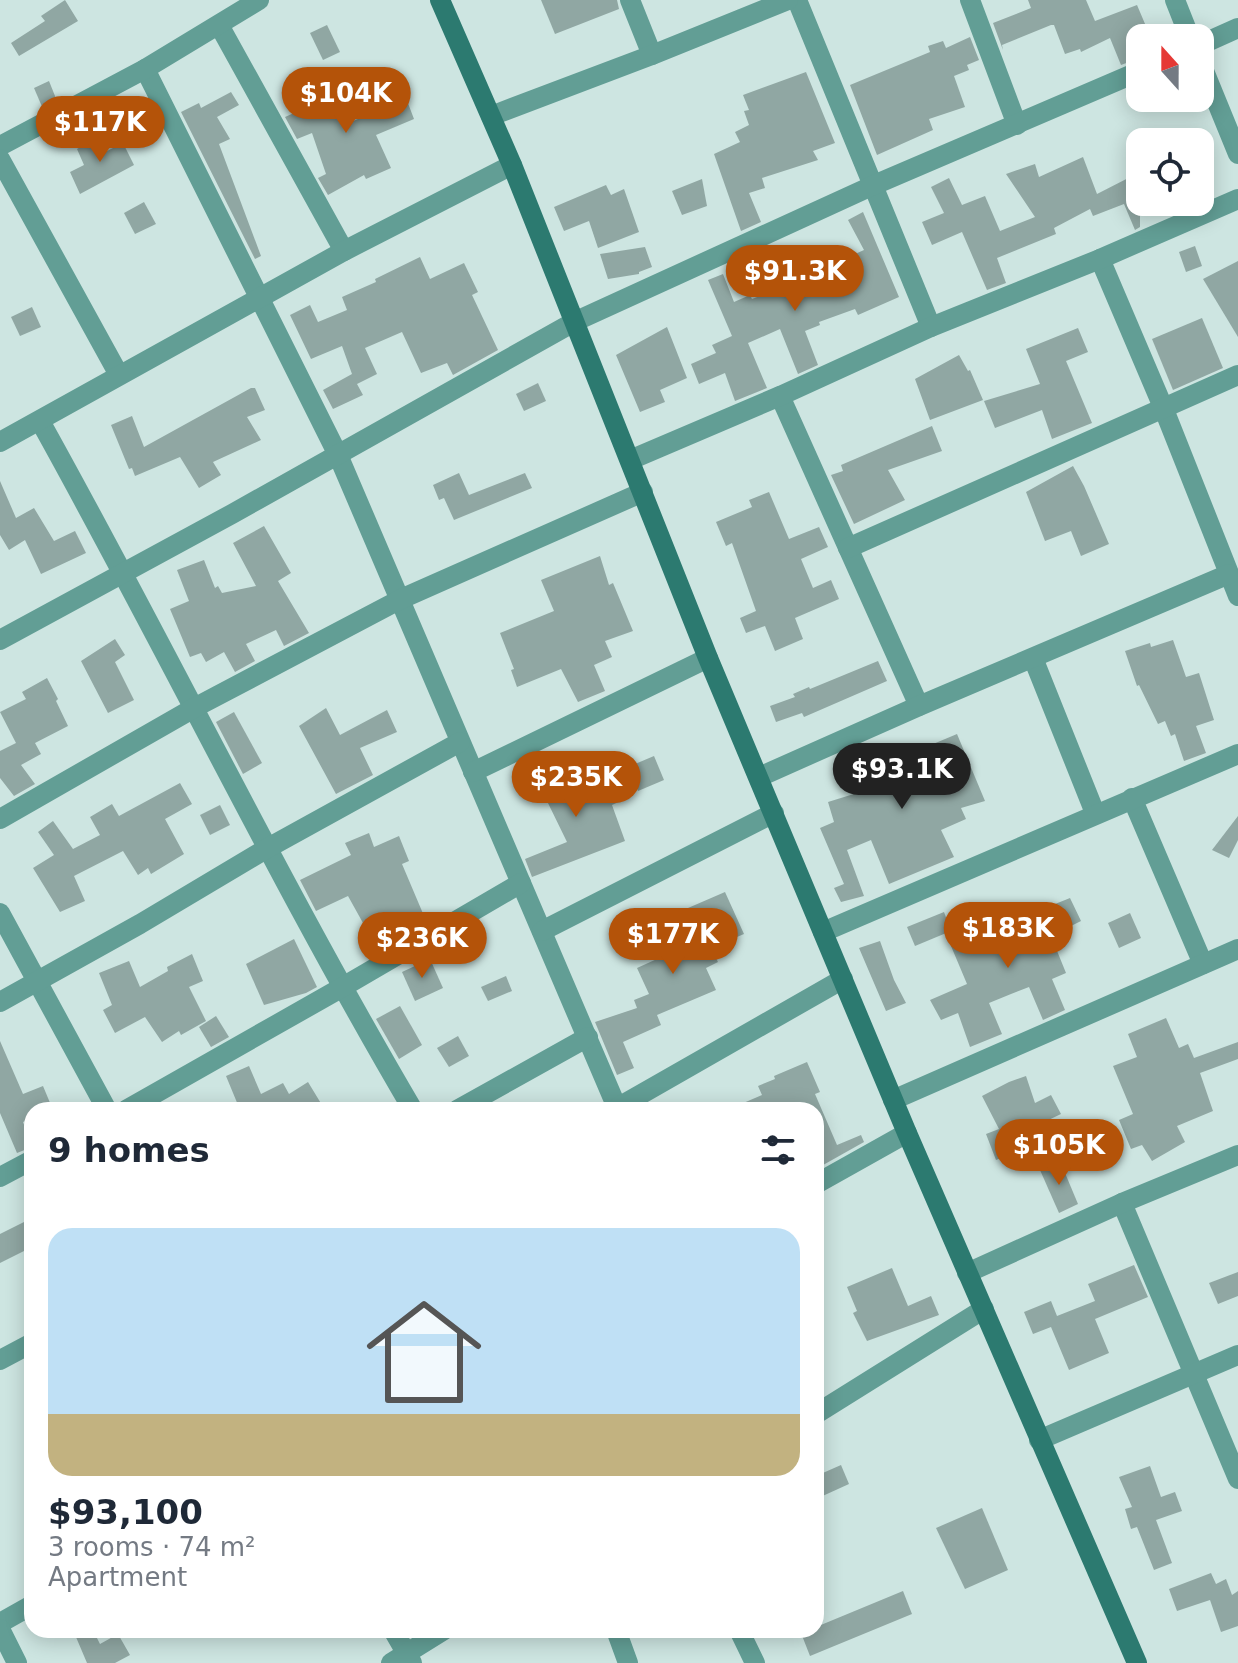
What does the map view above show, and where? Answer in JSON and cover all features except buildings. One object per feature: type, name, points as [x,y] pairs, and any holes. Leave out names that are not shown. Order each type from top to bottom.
[{"type":"street","points":[[0,146],[145,69],[259,0]]},
{"type":"street","points":[[440,0],[512,165],[708,658],[893,1100],[1137,1663]]},
{"type":"street","points":[[630,0],[652,55]]},
{"type":"street","points":[[491,116],[788,0]]},
{"type":"street","points":[[797,0],[931,327]]},
{"type":"street","points":[[970,0],[1017,125]]},
{"type":"street","points":[[1175,0],[1184,24]]},
{"type":"street","points":[[219,25],[344,251]]},
{"type":"street","points":[[1214,39],[1238,28]]},
{"type":"street","points":[[145,69],[338,455],[614,1102]]},
{"type":"street","points":[[0,640],[574,322],[874,185],[1126,77]]},
{"type":"street","points":[[1214,95],[1238,154]]},
{"type":"street","points":[[0,159],[119,375]]},
{"type":"street","points":[[0,442],[344,251],[512,165]]},
{"type":"street","points":[[630,460],[931,327],[1238,199]]},
{"type":"street","points":[[1100,259],[1238,596]]},
{"type":"street","points":[[848,548],[1238,375]]},
{"type":"street","points":[[780,396],[919,706]]},
{"type":"street","points":[[40,421],[124,572],[341,988],[408,1102]]},
{"type":"street","points":[[0,819],[194,708],[401,599],[643,492]]},
{"type":"street","points":[[759,777],[1229,574]]},
{"type":"street","points":[[473,772],[708,658]]},
{"type":"street","points":[[1033,658],[1095,813]]},
{"type":"street","points":[[0,1002],[39,983],[266,849],[460,742]]},
{"type":"street","points":[[823,932],[1238,754]]},
{"type":"street","points":[[1132,798],[1203,964]]},
{"type":"street","points":[[542,931],[774,813]]},
{"type":"street","points":[[140,1102],[521,883]]},
{"type":"street","points":[[0,913],[103,1102]]},
{"type":"street","points":[[893,1100],[1238,949]]},
{"type":"street","points":[[629,1102],[843,979]]},
{"type":"street","points":[[471,1102],[588,1037]]},
{"type":"street","points":[[824,1180],[907,1133]]},
{"type":"street","points":[[967,1273],[1238,1155]]},
{"type":"street","points":[[0,1177],[24,1164]]},
{"type":"street","points":[[1122,1203],[1238,1479]]},
{"type":"street","points":[[824,1409],[984,1309]]},
{"type":"street","points":[[0,1360],[24,1347]]},
{"type":"street","points":[[1039,1440],[1238,1355]]},
{"type":"street","points":[[0,1623],[24,1610]]},
{"type":"street","points":[[0,1629],[17,1663]]},
{"type":"street","points":[[396,1638],[403,1659],[433,1638]]},
{"type":"street","points":[[619,1638],[628,1663]]},
{"type":"street","points":[[743,1638],[755,1663]]}]
